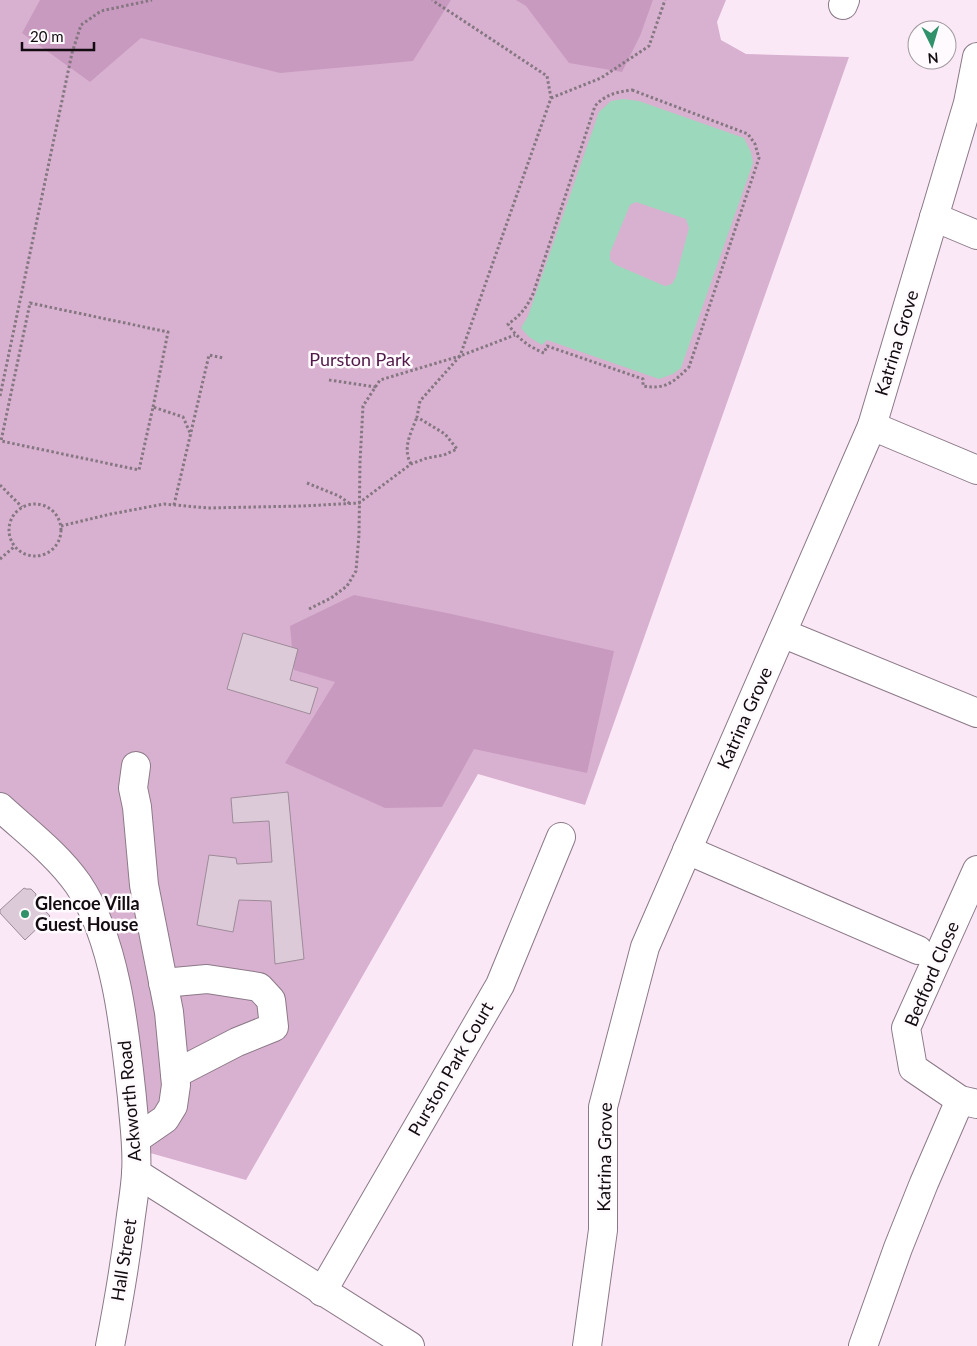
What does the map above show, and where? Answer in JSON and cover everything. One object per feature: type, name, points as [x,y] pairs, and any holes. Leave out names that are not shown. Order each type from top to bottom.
[{"type":"street","name":"Katrina Grove","points":[[587,1346],[603,1230],[603,1107],[646,947],[872,426],[934,217],[972,104],[977,57]]},
{"type":"street","points":[[934,217],[977,235]]},
{"type":"street","points":[[872,426],[977,470]]},
{"type":"street","points":[[782,633],[977,713]]},
{"type":"street","points":[[136,766],[133,788],[137,807],[144,885],[168,1012],[176,1085],[173,1106],[165,1119],[136,1140]]},
{"type":"street","name":"Ackworth Road","points":[[0,807],[62,864],[78,884],[92,908],[108,953],[115,982],[129,1071],[136,1140],[136,1173],[410,1346]]},
{"type":"street","name":"Purston Park Court","points":[[322,1292],[500,986],[561,837]]},
{"type":"street","points":[[688,850],[918,950]]},
{"type":"street","name":"Bedford Close","points":[[968,1102],[913,1068],[906,1028],[977,870]]},
{"type":"street","points":[[163,983],[207,979],[259,987],[271,1000],[274,1027],[237,1042],[175,1074]]},
{"type":"street","points":[[863,1346],[898,1248],[924,1183],[968,1102]]},
{"type":"street","name":"Hall Street","points":[[111,1346],[136,1173]]},
{"type":"path","points":[[0,396],[72,52],[81,25],[100,10],[152,0]]},
{"type":"path","points":[[411,464],[406,455],[407,443],[417,417],[420,401],[460,356],[551,98],[548,76],[432,0]]},
{"type":"path","points":[[551,98],[602,78],[649,46],[666,0]]},
{"type":"path","points":[[632,90],[748,134],[755,144],[759,158],[689,367],[681,375],[666,386],[654,388],[644,386],[643,379],[547,346],[544,353],[516,335],[508,324],[516,319],[528,306],[595,106],[603,98],[618,92],[632,90]]},
{"type":"path","points":[[30,303],[168,332],[152,408],[139,470],[1,441],[30,303]]},
{"type":"path","points":[[309,609],[331,598],[347,586],[356,571],[360,535],[359,503],[363,406],[380,380],[460,356],[516,335]]},
{"type":"path","points":[[174,505],[210,355],[223,358]]},
{"type":"path","points":[[329,380],[376,387]]},
{"type":"path","points":[[152,408],[182,417],[191,435]]},
{"type":"path","points":[[61,526],[164,504],[208,508],[359,503],[411,464],[427,458],[444,455],[457,449],[445,434],[417,417]]},
{"type":"path","points":[[307,483],[339,496],[350,503]]},
{"type":"path","points":[[0,485],[22,507]]},
{"type":"path","points":[[39,504],[46,506],[58,518],[61,534],[53,549],[45,554],[37,556],[21,552],[14,546],[10,538],[9,529],[12,519],[22,507],[39,504]]},
{"type":"path","points":[[0,558],[14,546]]},
{"type":"green space","name":"Purston Park","points":[[0,0],[726,0],[717,22],[721,40],[746,54],[849,57],[585,805],[478,774],[246,1180],[136,1149],[92,908],[0,812]]},
{"type":"shaded area","points":[[40,0],[451,0],[413,61],[280,73],[141,38],[90,82],[22,33]]},
{"type":"shaded area","points":[[516,0],[653,0],[640,36],[622,72],[569,63],[526,6]]},
{"type":"shaded area","points":[[623,99],[639,101],[744,138],[751,152],[753,163],[681,368],[673,374],[659,379],[547,340],[542,345],[529,337],[521,328],[528,316],[599,112],[611,101]],"holes":[[[636,202],[686,219],[689,228],[676,277],[672,284],[665,286],[616,265],[610,260],[610,253],[630,205]]]},
{"type":"shaded area","points":[[354,595],[447,613],[614,651],[587,773],[474,749],[442,807],[385,808],[285,763],[335,682],[294,670],[290,626]]},
{"type":"building","points":[[243,633],[298,649],[290,680],[318,688],[310,714],[227,689]]},
{"type":"building","points":[[288,792],[304,959],[275,964],[271,901],[239,900],[233,932],[197,925],[209,855],[236,858],[237,864],[272,862],[269,821],[233,823],[231,798]]},
{"type":"building","name":"Glencoe Villa Guest House","points":[[24,888],[31,889],[36,894],[35,900],[50,916],[25,940],[0,913],[0,910]]},
{"type":"place","name":"Glencoe Villa Guest House","points":[[25,914]]}]
